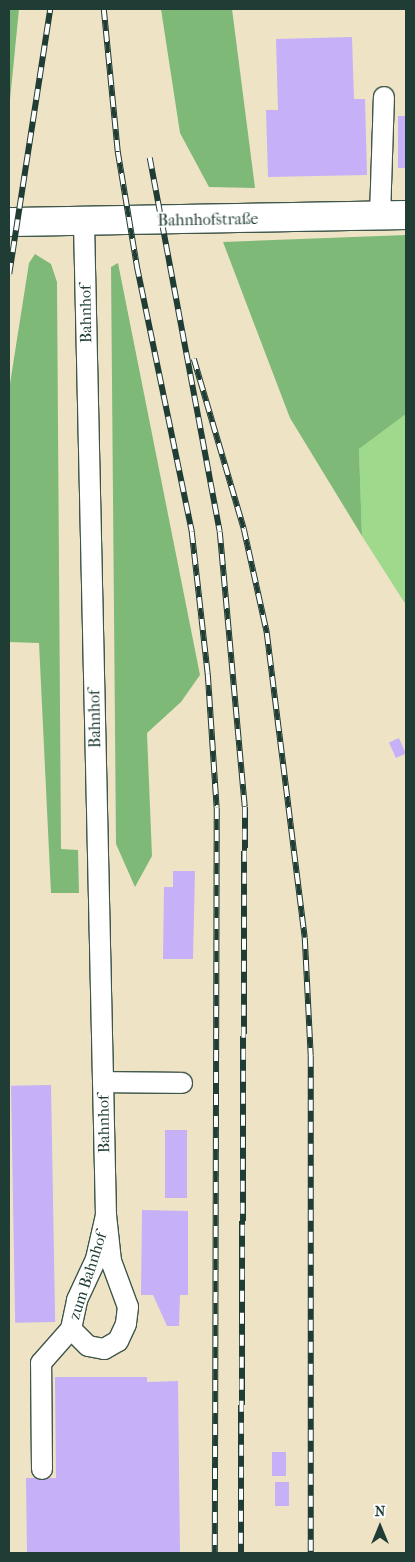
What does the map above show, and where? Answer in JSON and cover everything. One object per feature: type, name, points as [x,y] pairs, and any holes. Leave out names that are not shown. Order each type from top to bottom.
[{"type":"main road","name":"Bahnhofstraße","points":[[9,222],[84,223],[393,215]]},
{"type":"lane","points":[[384,97],[393,215]]},
{"type":"lane","name":"Bahnhof","points":[[84,223],[106,1215]]},
{"type":"lane","points":[[103,1082],[182,1083]]},
{"type":"lane","name":"zum Bahnhof","points":[[106,1215],[112,1261],[128,1308],[126,1324],[118,1342],[104,1348],[88,1346],[71,1329],[77,1300],[96,1259],[106,1215]]},
{"type":"lane","points":[[42,1470],[41,1363],[71,1329]]},
{"type":"green space","points":[[9,9],[19,9],[9,110]]},
{"type":"green space","points":[[161,9],[232,9],[255,188],[209,187],[180,133]]},
{"type":"green space","points":[[406,235],[406,414],[359,449],[362,536],[290,418],[223,242]]},
{"type":"green space","points":[[35,254],[51,264],[57,282],[61,849],[78,850],[79,893],[51,893],[39,643],[9,642],[9,390],[29,263]]},
{"type":"green space","points":[[118,263],[200,675],[181,702],[147,733],[152,856],[135,887],[116,844],[111,267]]},
{"type":"green space","points":[[406,414],[406,605],[362,536],[359,449]]},
{"type":"building","points":[[352,37],[354,99],[365,99],[367,175],[268,177],[266,110],[278,110],[276,39]]},
{"type":"building","points":[[398,116],[406,116],[406,168],[398,168]]},
{"type":"building","points":[[399,738],[406,754],[396,758],[389,742]]},
{"type":"building","points":[[173,871],[195,871],[193,959],[163,959],[164,887],[173,887]]},
{"type":"building","points":[[51,1085],[55,1322],[15,1323],[11,1086]]},
{"type":"building","points":[[165,1130],[187,1130],[187,1198],[165,1198]]},
{"type":"building","points":[[142,1210],[188,1211],[188,1295],[180,1295],[179,1326],[167,1326],[153,1295],[141,1295]]},
{"type":"building","points":[[55,1377],[147,1377],[147,1382],[178,1381],[180,1553],[27,1553],[26,1478],[56,1478]]},
{"type":"building","points":[[272,1452],[286,1452],[286,1476],[272,1476]]},
{"type":"building","points":[[275,1482],[289,1482],[289,1506],[275,1506]]},
{"type":"railway","points":[[9,274],[50,9]]},
{"type":"railway","points":[[104,9],[118,152],[137,266],[192,532],[208,674],[217,808],[215,1553]]},
{"type":"railway","points":[[150,158],[220,532],[245,807],[241,1553]]},
{"type":"railway","points":[[194,359],[244,529],[267,633],[305,938],[311,1056],[311,1553]]}]
